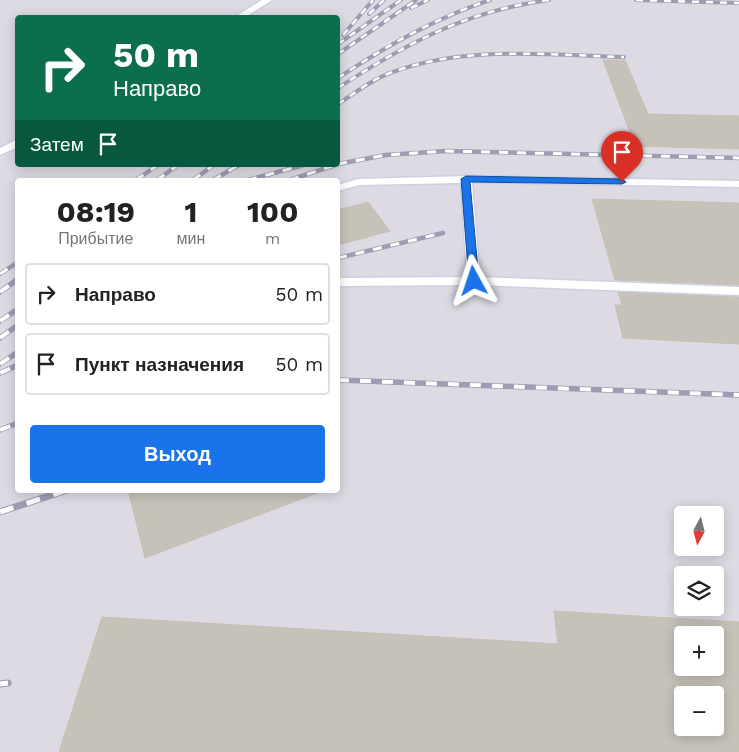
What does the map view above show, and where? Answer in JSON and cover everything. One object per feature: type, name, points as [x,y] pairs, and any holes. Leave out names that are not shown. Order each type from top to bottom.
[{"type":"lane","points":[[242,15],[268,0]]},
{"type":"lane","points":[[0,152],[15,144]]},
{"type":"lane","points":[[466,179],[474,281]]},
{"type":"lane","points":[[340,187],[358,182],[466,179],[739,184]]},
{"type":"lane","points":[[340,282],[474,281],[739,291]]},
{"type":"shaded area","points":[[0,0],[739,0],[739,752],[0,752]]},
{"type":"building","points":[[603,60],[625,60],[648,114],[739,116],[739,149],[635,146]]},
{"type":"building","points":[[592,199],[739,203],[739,285],[615,280]]},
{"type":"building","points":[[368,202],[390,231],[340,244],[340,209]]},
{"type":"building","points":[[618,292],[739,297],[739,344],[623,338],[615,305],[622,305]]},
{"type":"building","points":[[129,493],[317,493],[145,558]]},
{"type":"building","points":[[554,611],[739,622],[739,752],[59,752],[102,617],[558,644]]},
{"type":"railway","points":[[343,35],[373,0]]},
{"type":"railway","points":[[369,14],[384,0]]},
{"type":"railway","points":[[340,43],[401,0]]},
{"type":"railway","points":[[340,53],[416,0]]},
{"type":"railway","points":[[411,8],[428,0]]},
{"type":"railway","points":[[340,77],[374,55],[430,24],[490,0]]},
{"type":"railway","points":[[340,87],[388,57],[438,31],[491,12],[549,0]]},
{"type":"railway","points":[[636,0],[739,3]]},
{"type":"railway","points":[[340,103],[370,83],[390,73],[418,64],[447,58],[506,54],[624,57]]},
{"type":"railway","points":[[340,164],[386,155],[446,151],[739,158]]},
{"type":"railway","points":[[139,178],[155,167]]},
{"type":"railway","points":[[160,178],[175,167]]},
{"type":"railway","points":[[196,178],[211,167]]},
{"type":"railway","points":[[216,178],[236,167]]},
{"type":"railway","points":[[255,178],[297,167]]},
{"type":"railway","points":[[296,178],[329,167]]},
{"type":"railway","points":[[340,258],[443,233]]},
{"type":"railway","points":[[0,274],[15,264]]},
{"type":"railway","points":[[0,292],[15,281]]},
{"type":"railway","points":[[0,321],[15,311]]},
{"type":"railway","points":[[0,338],[15,327]]},
{"type":"railway","points":[[0,364],[15,354]]},
{"type":"railway","points":[[0,373],[15,366]]},
{"type":"railway","points":[[340,380],[739,395]]},
{"type":"railway","points":[[0,430],[15,424]]},
{"type":"railway","points":[[0,512],[58,493]]},
{"type":"railway","points":[[0,684],[8,683]]},
{"type":"route","points":[[474,281],[466,179],[622,182]]}]
